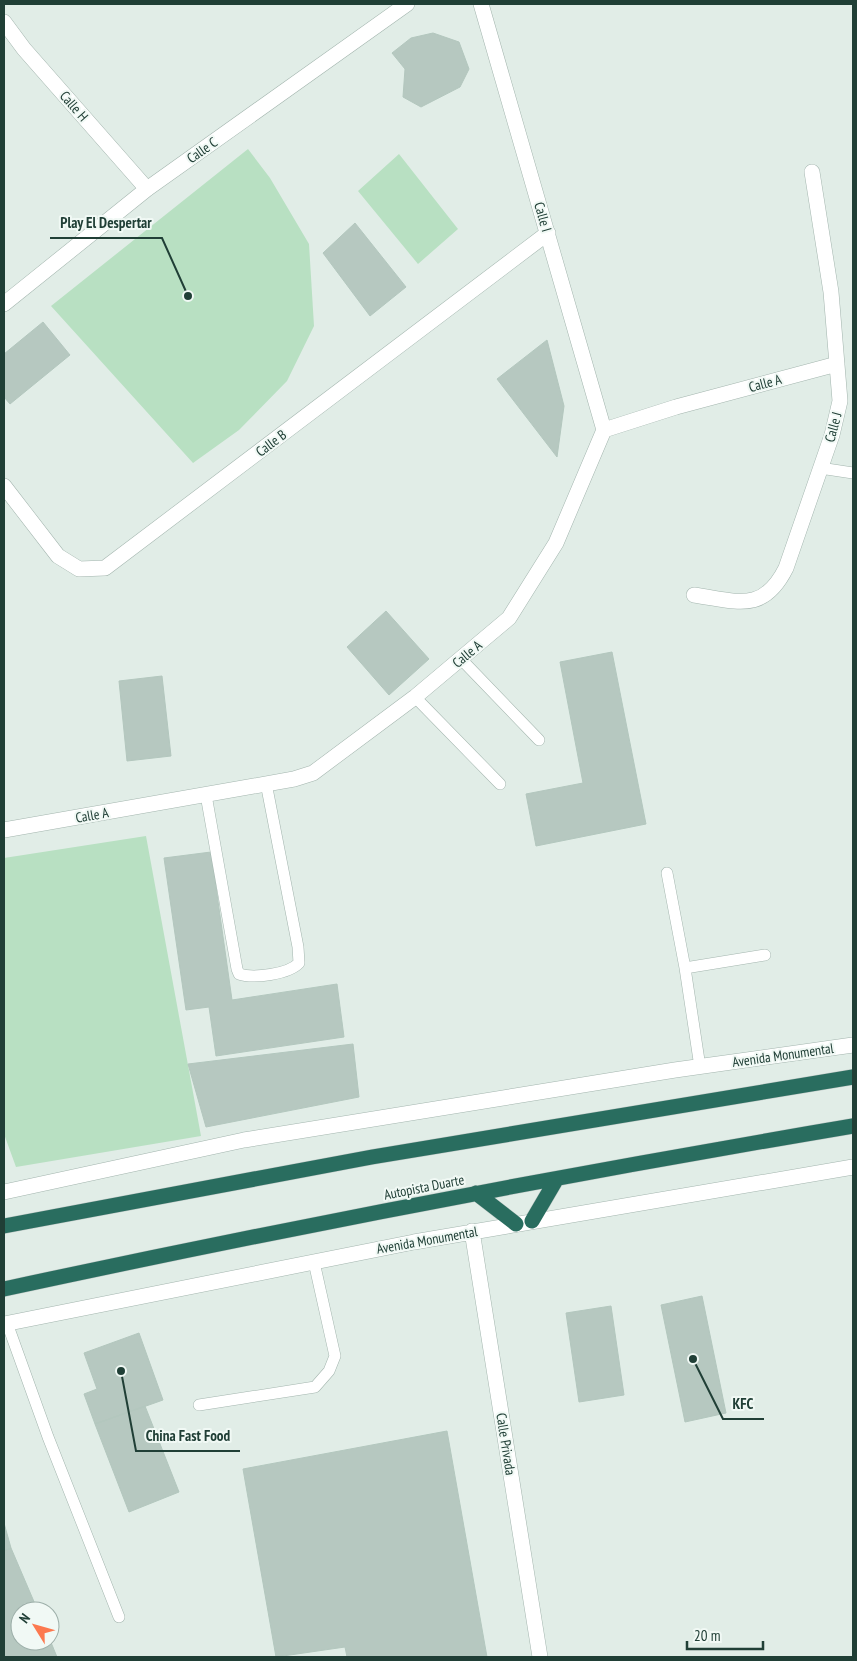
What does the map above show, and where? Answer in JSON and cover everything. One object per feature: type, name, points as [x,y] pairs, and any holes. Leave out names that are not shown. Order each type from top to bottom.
[{"type":"highway","points":[[4,1226],[372,1157],[853,1077]]},
{"type":"highway","name":"Autopista Duarte","points":[[4,1289],[247,1237],[853,1126]]},
{"type":"highway","points":[[532,1221],[556,1180]]},
{"type":"highway","points":[[476,1194],[516,1224]]},
{"type":"street","name":"Calle C","points":[[4,304],[147,189],[407,4]]},
{"type":"street","name":"Calle I","points":[[481,4],[604,430]]},
{"type":"street","name":"Calle H","points":[[4,22],[24,49],[147,189]]},
{"type":"street","name":"Calle J","points":[[694,595],[740,601],[756,600],[768,594],[777,585],[786,568],[832,435],[840,401],[832,292],[812,172]]},
{"type":"street","name":"Calle B","points":[[4,486],[58,556],[79,569],[105,568],[548,233]]},
{"type":"street","name":"Calle A","points":[[4,830],[294,779],[313,773],[415,697],[510,618],[556,543],[604,430],[676,407],[837,364]]},
{"type":"street","name":"Avenida Monumental","points":[[4,1192],[244,1140],[700,1067],[853,1045]]},
{"type":"street","name":"Avenida Monumental","points":[[5,1323],[472,1231],[853,1167]]},
{"type":"street","name":"Calle Privada","points":[[472,1231],[540,1657]]},
{"type":"lane","points":[[820,468],[853,473]]},
{"type":"lane","points":[[461,659],[539,740]]},
{"type":"lane","points":[[415,697],[500,784]]},
{"type":"lane","points":[[206,795],[236,969],[239,974],[254,977],[294,968],[299,963],[298,947],[266,783]]},
{"type":"lane","points":[[667,873],[685,968],[700,1067]]},
{"type":"lane","points":[[685,968],[766,955]]},
{"type":"lane","points":[[199,1406],[315,1387],[324,1380],[335,1356],[314,1262]]},
{"type":"lane","points":[[5,1323],[120,1618]]},
{"type":"green space","points":[[248,149],[270,178],[309,244],[314,326],[287,381],[239,430],[193,463],[51,306]]},
{"type":"green space","points":[[399,154],[458,229],[418,264],[358,191]]},
{"type":"green space","points":[[146,836],[201,1136],[16,1167],[4,1134],[4,858]]},
{"type":"building","points":[[433,33],[459,42],[469,69],[460,87],[421,107],[403,97],[405,69],[392,53],[411,38]]},
{"type":"building","points":[[355,223],[406,287],[370,316],[323,253]]},
{"type":"building","points":[[43,322],[70,355],[10,404],[4,397],[4,354]]},
{"type":"building","points":[[547,340],[564,406],[557,457],[497,379]]},
{"type":"building","points":[[386,611],[429,659],[389,695],[347,647]]},
{"type":"building","points":[[612,652],[646,824],[536,846],[526,794],[583,783],[560,662]]},
{"type":"building","points":[[162,676],[171,756],[127,761],[119,681]]},
{"type":"building","points":[[211,852],[232,1000],[337,984],[344,1037],[216,1056],[209,1007],[186,1010],[164,858]]},
{"type":"building","points":[[353,1044],[359,1097],[206,1127],[188,1064]]},
{"type":"building","points":[[702,1296],[726,1413],[685,1422],[661,1305]]},
{"type":"building","points":[[611,1306],[624,1395],[579,1402],[566,1313]]},
{"type":"building","points":[[139,1333],[163,1400],[95,1424],[84,1394],[97,1389],[84,1353]]},
{"type":"building","points":[[145,1406],[179,1492],[129,1512],[95,1424]]},
{"type":"building","points":[[447,1431],[487,1657],[347,1657],[345,1647],[276,1657],[243,1469]]},
{"type":"building","points":[[4,1523],[11,1548],[4,1551]]},
{"type":"building","points":[[11,1548],[34,1601],[10,1601],[10,1651],[55,1651],[57,1657],[4,1657],[4,1551]]},
{"type":"place","name":"Play El Despertar","points":[[188,296]]},
{"type":"place","name":"KFC","points":[[693,1359]]},
{"type":"place","name":"China Fast Food","points":[[121,1371]]}]
